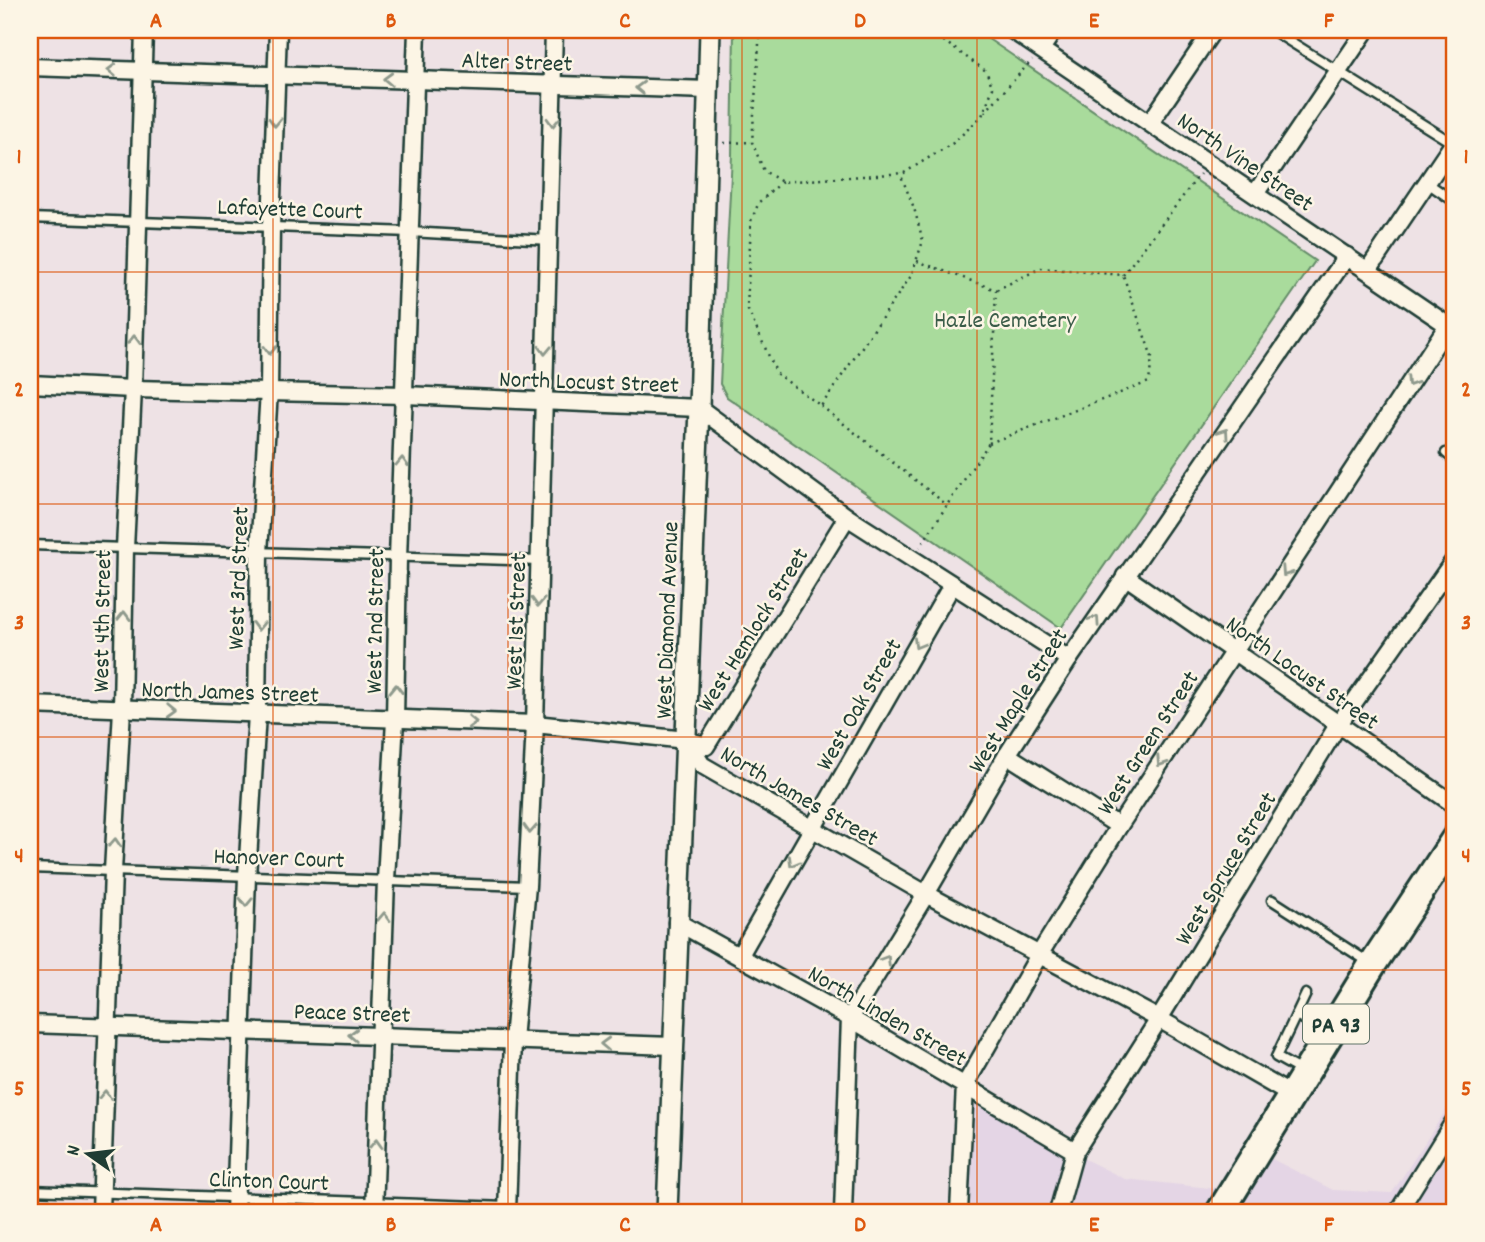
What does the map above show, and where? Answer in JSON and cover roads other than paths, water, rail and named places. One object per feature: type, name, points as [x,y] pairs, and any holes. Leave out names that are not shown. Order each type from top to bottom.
[{"type":"highway","name":"PA 93","points":[[1220,1212],[1372,965],[1455,839]]},
{"type":"street","name":"West 4th Street","points":[[101,1212],[113,871],[122,709],[125,548],[133,389],[144,30]]},
{"type":"street","name":"West 3rd Street","points":[[235,1205],[247,876],[257,714],[259,553],[269,391],[278,30]]},
{"type":"street","name":"West 2nd Street","points":[[374,1207],[395,720],[398,558],[417,30]]},
{"type":"street","name":"West 1st Street","points":[[507,1210],[513,1040],[527,886],[535,724],[554,30]]},
{"type":"street","name":"West Diamond Avenue","points":[[667,1212],[699,408],[710,30]]},
{"type":"street","name":"North Vine Street","points":[[1012,30],[1452,327]]},
{"type":"street","points":[[1041,50],[1054,30]]},
{"type":"street","points":[[1150,123],[1213,30]]},
{"type":"street","points":[[1255,194],[1367,30]]},
{"type":"street","name":"Alter Street","points":[[30,67],[708,90]]},
{"type":"street","points":[[1367,270],[1455,143]]},
{"type":"street","name":"West Maple Street","points":[[843,1212],[850,1018],[1007,755],[1069,659],[1347,256]]},
{"type":"street","name":"West Green Street","points":[[960,1212],[965,1086],[1040,955],[1119,826],[1452,327]]},
{"type":"street","name":"North Locust Street","points":[[30,384],[699,408],[847,517],[1069,659]]},
{"type":"street","name":"West Hemlock Street","points":[[686,740],[706,746],[847,517]]},
{"type":"street","name":"West Spruce Street","points":[[1058,1212],[1074,1151],[1159,1019],[1338,724],[1454,563]]},
{"type":"street","name":"North Locust Street","points":[[1125,576],[1455,805]]},
{"type":"street","name":"West Oak Street","points":[[740,956],[952,584]]},
{"type":"street","name":"North James Street","points":[[30,705],[535,724],[686,740],[702,765],[926,894],[1159,1019],[1299,1085]]},
{"type":"street","points":[[1007,755],[1119,826]]},
{"type":"street","name":"North Linden Street","points":[[677,922],[850,1018],[1074,1151]]},
{"type":"street","name":"Peace Street","points":[[30,1024],[673,1046]]},
{"type":"street","points":[[1398,1212],[1455,1120]]},
{"type":"lane","points":[[1272,30],[1337,73],[1455,143]]},
{"type":"lane","points":[[1440,163],[1455,173]]},
{"type":"lane","points":[[1426,182],[1455,202]]},
{"type":"lane","name":"Lafayette Court","points":[[30,218],[550,240]]},
{"type":"lane","points":[[1446,453],[1455,460]]},
{"type":"lane","points":[[30,545],[540,561]]},
{"type":"lane","name":"Hanover Court","points":[[30,868],[527,886]]},
{"type":"lane","points":[[1272,901],[1372,965]]},
{"type":"lane","points":[[1299,1085],[1276,1057],[1306,994]]},
{"type":"lane","points":[[1296,1015],[1330,1033]]},
{"type":"lane","name":"Clinton Court","points":[[30,1191],[101,1193],[235,1205],[507,1210]]},
{"type":"park label","name":"Hazle Cemetery","points":[[1005,319]]}]
